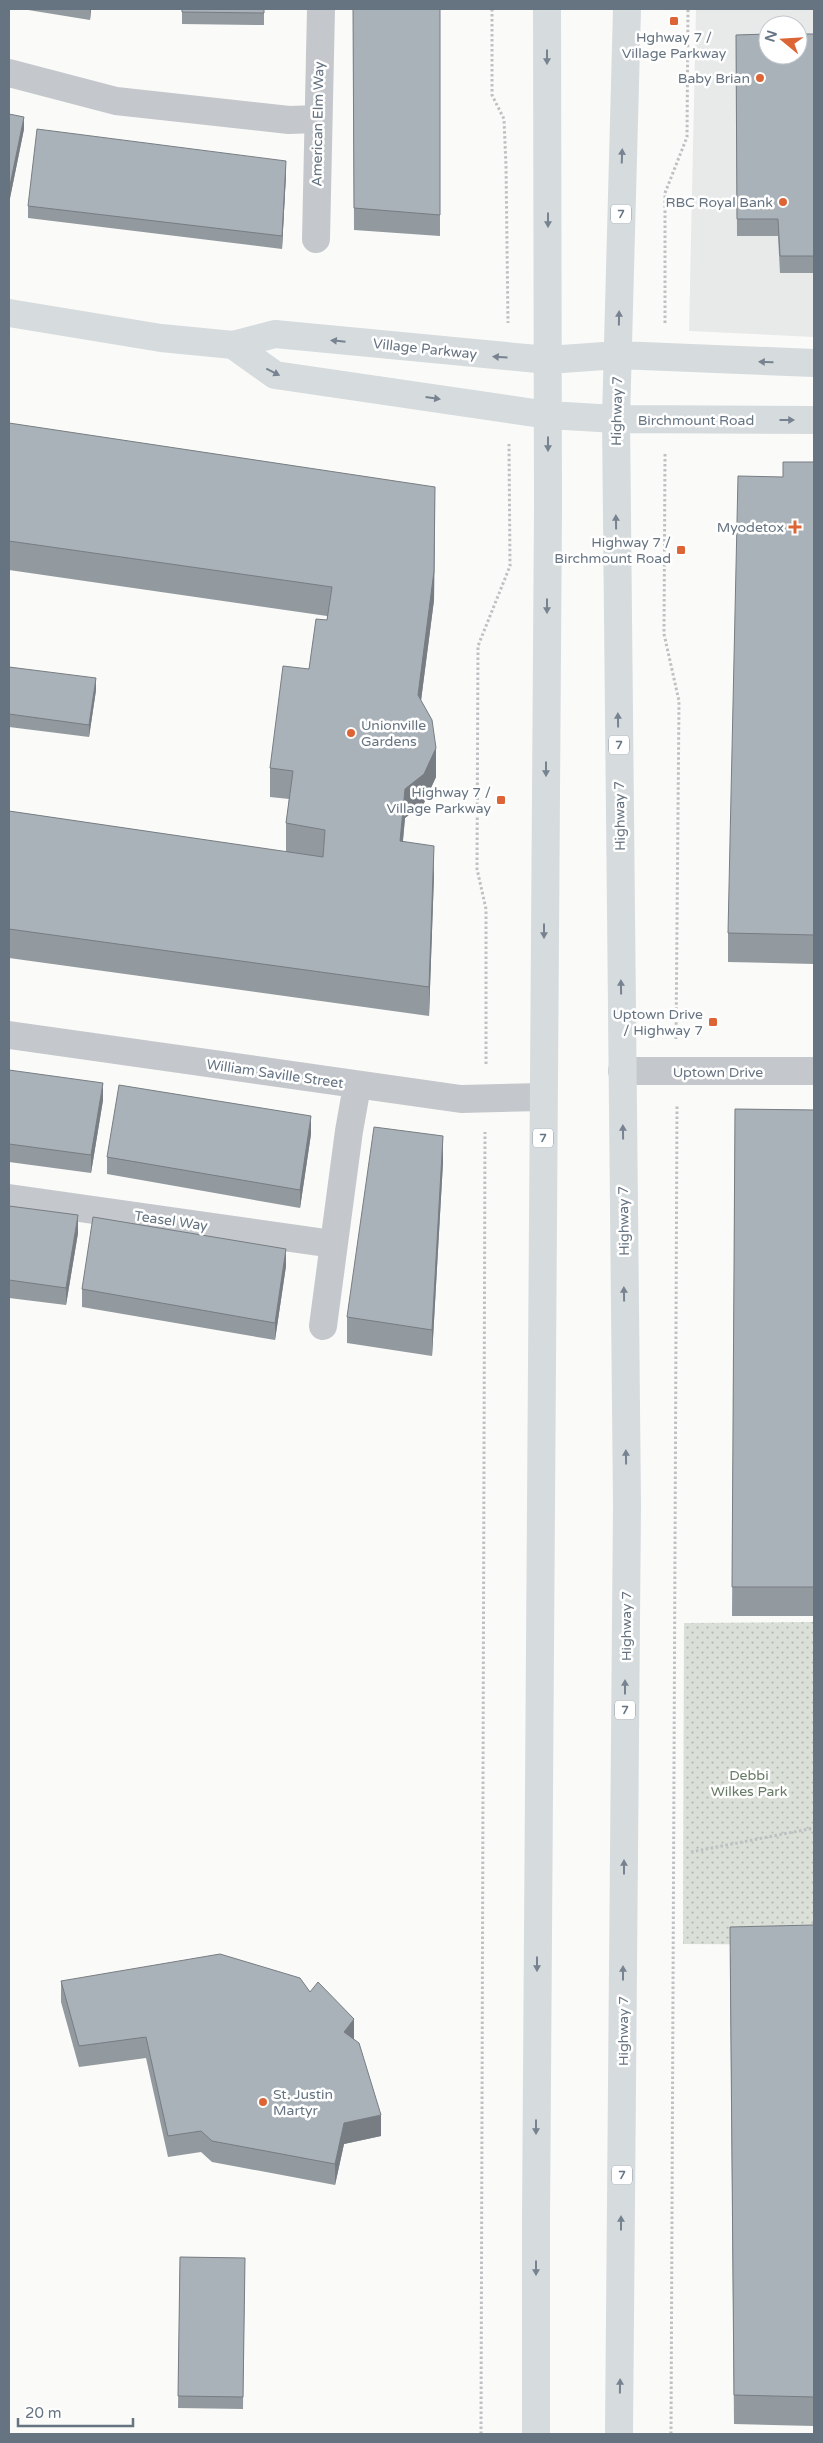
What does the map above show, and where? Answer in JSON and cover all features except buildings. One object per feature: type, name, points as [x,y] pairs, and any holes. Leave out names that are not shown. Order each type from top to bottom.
[{"type":"main road","name":"7","points":[[536,2434],[548,415],[547,9]]},
{"type":"main road","name":"Highway 7","points":[[619,2434],[627,1505],[616,419],[627,9]]},
{"type":"main road","name":"Village Parkway","points":[[9,314],[162,338],[233,345],[275,334],[548,360],[618,355]]},
{"type":"main road","points":[[233,345],[276,376],[548,415]]},
{"type":"main road","points":[[618,355],[814,363]]},
{"type":"main road","name":"Birchmount Road","points":[[548,415],[616,419],[814,420]]},
{"type":"street","name":"American Elm Way","points":[[316,239],[321,9]]},
{"type":"street","points":[[9,73],[116,101],[290,120],[318,119]]},
{"type":"street","name":"William Saville Street","points":[[9,1035],[357,1086],[461,1099],[543,1097]]},
{"type":"street","name":"Uptown Drive","points":[[622,1071],[814,1071]]},
{"type":"street","points":[[323,1326],[333,1244],[357,1086]]},
{"type":"street","name":"Teasel Way","points":[[9,1198],[333,1244]]},
{"type":"path","points":[[492,9],[492,95],[504,118],[506,166]]},
{"type":"path","points":[[665,193],[687,137],[688,9]]},
{"type":"path","points":[[481,2434],[486,909],[477,869],[478,646],[510,566]]},
{"type":"path","points":[[664,614],[664,634],[679,701],[676,1008]]},
{"type":"path","points":[[671,2434],[677,1116]]},
{"type":"path","points":[[690,1852],[814,1828]]},
{"type":"shaded area","points":[[696,9],[814,9],[814,337],[689,331]]},
{"type":"green space","name":"Debbi Wilkes Park","points":[[814,1622],[814,1945],[683,1944],[684,1623]]},
{"type":"place","name":"Hghway 7 / Village Parkway","points":[[674,21]]},
{"type":"place","name":"Baby Brian","points":[[760,78]]},
{"type":"place","name":"RBC Royal Bank","points":[[783,202]]},
{"type":"place","name":"Myodetox","points":[[795,527]]},
{"type":"place","name":"Highway 7 / Birchmount Road","points":[[681,550]]},
{"type":"place","name":"Unionville Gardens","points":[[351,733]]},
{"type":"place","name":"Highway 7 / Village Parkway","points":[[501,800]]},
{"type":"place","name":"Uptown Drive / Highway 7","points":[[713,1022]]},
{"type":"place","name":"St. Justin Martyr","points":[[263,2102]]}]
